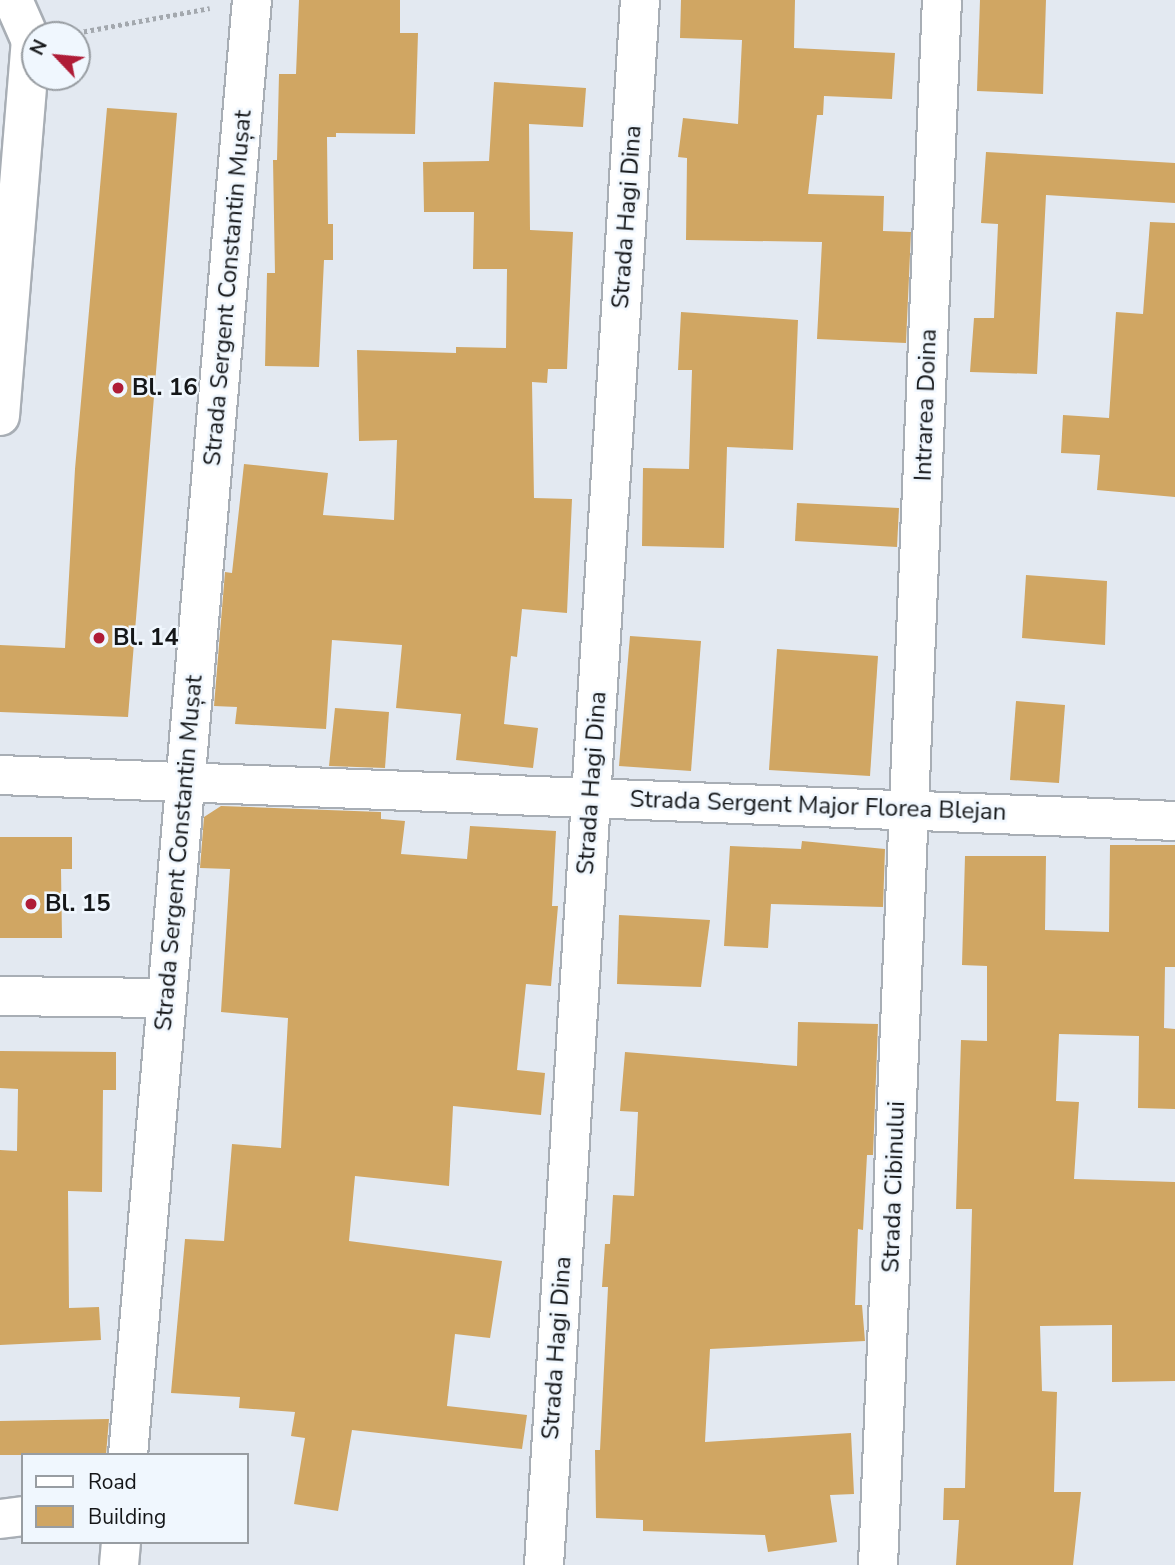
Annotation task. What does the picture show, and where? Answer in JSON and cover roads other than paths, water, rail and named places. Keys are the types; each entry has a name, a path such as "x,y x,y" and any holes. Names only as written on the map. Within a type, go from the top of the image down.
{"street":[{"path":"0,416 3,343 32,41 13,0"},
{"name":"Strada Sergent Constantin Mușat","path":"128,1453 252,0"},
{"name":"Strada Hagi Dina","path":"544,1565 640,0"},
{"name":"Intrarea Doina","path":"909,810 942,0"},
{"name":"Strada Sergent Major Florea Blejan","path":"0,775 1175,821"},
{"name":"Strada Cibinului","path":"878,1565 909,810"},
{"path":"0,996 167,998"},
{"path":"0,1519 21,1516"},
{"path":"119,1565 121,1544"}],"place":[{"name":"Bl. 16","path":"118,388"},
{"name":"Bl. 14","path":"99,638"},
{"name":"Bl. 15","path":"31,904"}]}
